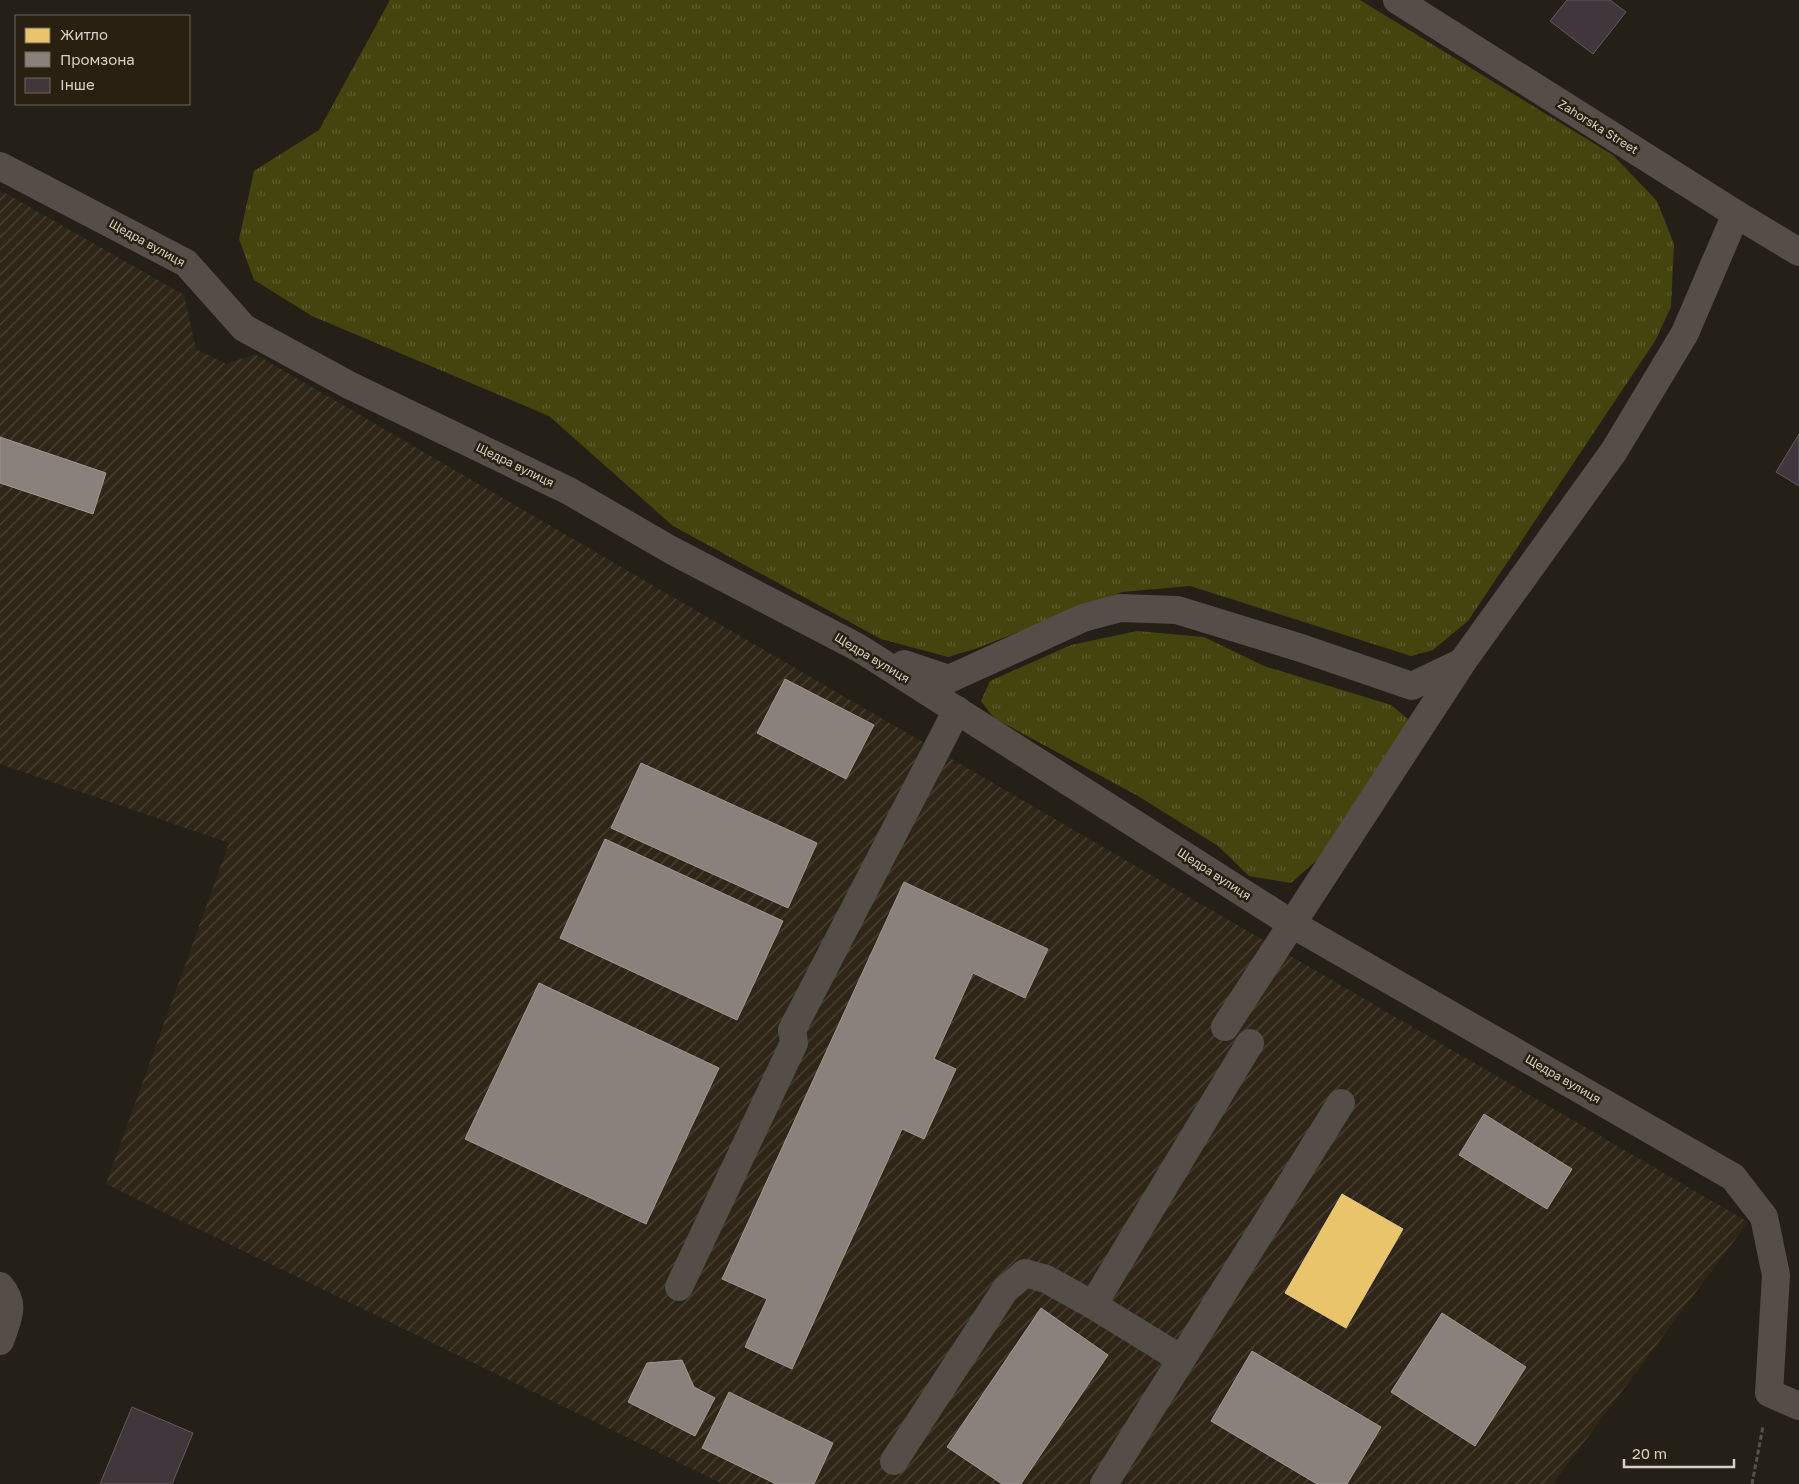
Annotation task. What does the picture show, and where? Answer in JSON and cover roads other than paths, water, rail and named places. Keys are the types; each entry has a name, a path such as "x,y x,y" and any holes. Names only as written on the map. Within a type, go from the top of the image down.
{"street":[{"name":"Zahorska Street","path":"1397,0 1799,252"},
{"name":"Щедра вулиця","path":"0,166 186,263 244,328 349,385 568,492 671,550 859,648 1292,924 1733,1177 1764,1217 1776,1275 1769,1393 1799,1406"},
{"path":"1225,1027 1463,661 1619,442 1685,333 1736,214"},
{"path":"859,648 929,674 949,678 1083,618 1120,608 1177,610 1301,648 1412,686 1463,661"},
{"path":"679,1287 794,1043 792,1030 957,710"},
{"path":"1093,1305 1250,1043"},
{"path":"1104,1484 1341,1103"},
{"path":"894,1461 1004,1290 1025,1273 1046,1279 1093,1305 1181,1359"},
{"path":"0,1286 8,1295 10,1311 0,1341"}]}
